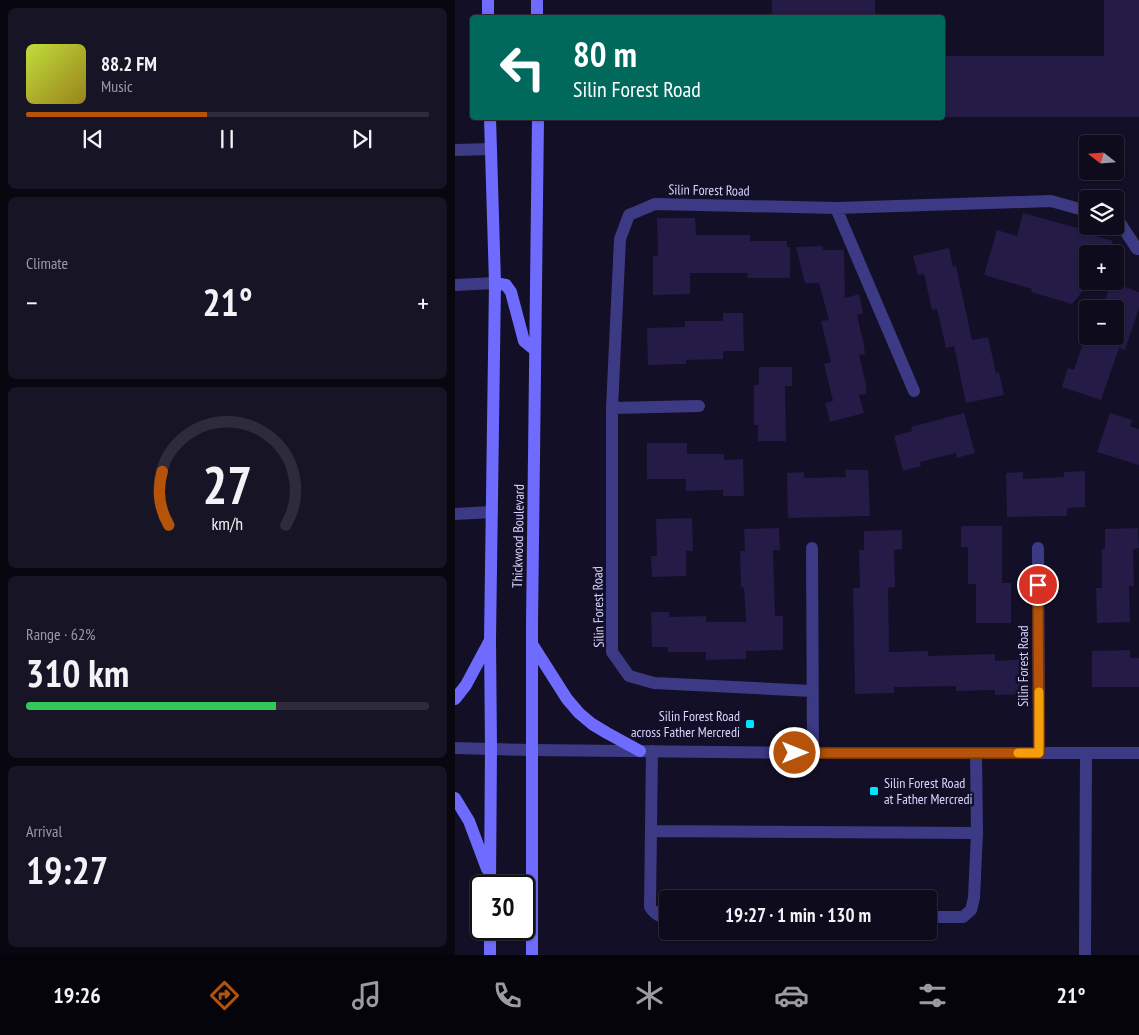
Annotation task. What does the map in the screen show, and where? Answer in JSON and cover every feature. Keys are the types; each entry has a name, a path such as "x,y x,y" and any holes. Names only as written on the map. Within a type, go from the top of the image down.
{"main road":[{"path":"488,0 488,15"},
{"path":"537,0 537,15"},
{"name":"Thickwood Boulevard","path":"490,120 495,283 490,640 490,875"},
{"name":"Thickwood Boulevard","path":"531,955 531,750 538,120"},
{"path":"495,283 506,285 511,292 525,341 535,350"},
{"path":"455,699 466,685 490,640"},
{"path":"532,644 567,699 579,713 607,733 646,751"},
{"path":"455,798 469,820 488,875"},
{"path":"490,940 490,955"}],"street":[{"path":"455,150 491,149"},
{"name":"Silin Forest Road","path":"813,691 654,684 629,676 612,652 612,408 620,239 629,215 655,204 836,208 1051,201 1079,209"},
{"path":"836,208 914,391"},
{"path":"1124,229 1137,249 1139,249"},
{"path":"455,285 495,283"},
{"path":"612,408 699,406"},
{"path":"455,514 492,512"},
{"path":"813,548 813,753"},
{"name":"Silin Forest Road","path":"1038,548 1039,753"},
{"path":"455,748 813,753 1139,753"},
{"path":"646,751 651,831 650,907 655,914 659,916"},
{"path":"937,917 963,917 971,910 974,898 977,833 977,753"},
{"path":"1085,955 1086,754"},
{"path":"651,831 977,833"}],"building":[{"path":"772,0 875,0 875,15 772,15"},
{"path":"1104,0 1139,0 1139,117 945,117 945,56 1104,56"},
{"path":"1023,213 1079,228 1079,235 1091,235 1113,241 1112,245 1079,245 1079,290 1084,290 1072,304 1031,292 1032,289 984,275 997,230 1017,236"},
{"path":"657,218 695,218 696,235 750,235 750,241 787,241 787,247 790,247 790,278 747,278 748,273 690,273 690,294 653,295 653,256 658,256"},
{"path":"823,246 823,250 844,250 845,298 859,294 863,313 857,315 865,354 859,355 866,384 866,394 859,395 864,413 830,422 825,403 833,401 824,364 831,362 821,321 829,320 819,283 805,283 796,247"},
{"path":"949,248 953,267 956,266 972,340 988,337 996,373 999,372 1004,395 966,403 954,346 946,348 937,309 932,310 924,274 918,275 913,256"},
{"path":"1124,287 1139,292 1139,308 1125,350 1119,348 1101,400 1062,387 1068,368 1074,370 1082,345 1124,345 1124,300 1105,300 1108,290 1124,290"},
{"path":"723,313 743,313 744,351 723,351 723,359 686,360 686,364 648,365 647,328 685,327 685,321 723,321"},
{"path":"759,367 792,367 792,386 785,386 786,441 758,441 758,425 754,425 754,385 759,385"},
{"path":"964,413 975,453 957,458 956,453 920,462 921,466 903,471 894,436 912,431 911,427"},
{"path":"1110,413 1132,420 1130,426 1139,429 1139,465 1097,452"},
{"path":"647,443 687,443 687,454 724,454 724,460 743,459 744,496 723,496 723,490 686,491 686,479 647,479"},
{"path":"845,470 868,470 870,516 788,518 787,473 804,472 804,478 846,477"},
{"path":"1085,471 1085,507 1067,508 1067,516 1007,517 1006,473 1023,472 1023,479 1064,477 1064,472"},
{"path":"692,518 693,551 686,551 686,576 652,577 651,556 657,556 656,519"},
{"path":"961,526 1002,526 1002,583 1011,583 1011,623 976,623 976,584 968,584 968,547 961,547"},
{"path":"779,528 780,550 773,550 775,616 783,616 783,650 746,651 746,659 706,660 706,652 668,652 668,647 652,647 651,612 669,612 669,617 706,616 706,622 746,622 744,587 741,588 740,551 745,551 744,529"},
{"path":"1138,528 1139,548 1133,549 1134,586 1129,586 1130,622 1097,623 1096,588 1102,588 1102,549 1105,549 1105,529"},
{"path":"902,530 902,549 894,550 895,587 888,588 889,652 928,651 928,656 995,654 995,661 1029,659 1030,694 995,695 995,690 956,691 956,686 894,687 894,693 855,694 853,588 860,588 859,550 864,550 864,531"},
{"path":"1130,650 1130,658 1139,658 1139,687 1092,687 1092,651"}],"slow traffic":[{"path":"1018,753 1039,753 1039,692"}],"place":[{"name":"Silin Forest Road across Father Mercredi","path":"750,724"},
{"name":"Silin Forest Road at Father Mercredi","path":"874,791"}],"route":[{"path":"795,753 1039,753 1038,585"}]}
